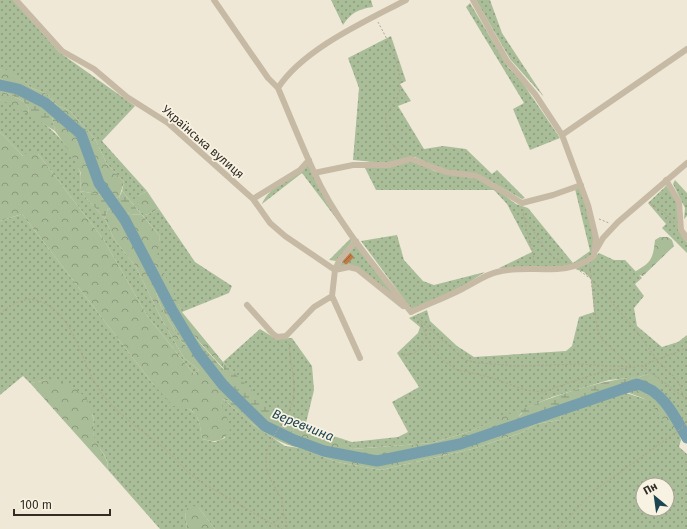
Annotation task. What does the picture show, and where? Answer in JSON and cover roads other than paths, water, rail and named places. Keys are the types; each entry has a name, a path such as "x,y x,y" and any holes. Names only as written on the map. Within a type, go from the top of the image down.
{"street":[{"name":"Українська вулиця","path":"16,0 62,51 94,69 127,97 168,123 253,199 270,223 285,236 335,270"},
{"path":"214,0 268,78 278,88 314,173 356,241 411,312"},
{"path":"278,88 286,77 323,46 340,35 406,0"},
{"path":"473,0 507,61 535,94 562,136 581,185 596,238 595,254"},
{"path":"562,136 687,49"},
{"path":"253,199 300,170 309,160"},
{"path":"314,173 353,165 388,165 406,160 417,160 433,168 446,172 477,176 522,203 553,195 581,185"},
{"path":"411,312 465,288 485,276 497,272 535,269 562,270 587,262 595,254 603,238 618,222 687,163"},
{"path":"666,180 681,207 681,230 687,238"},
{"path":"356,241 339,262 335,270 332,296 360,358"},
{"path":"335,270 349,267 358,269 411,312"},
{"path":"247,305 277,336 289,334 314,307 332,296"}],"waterway":[{"name":"Веревчина","path":"0,85 18,89 45,103 81,134 99,183 125,220 172,310 198,353 223,385 265,426 294,440 324,451 377,461 460,444 637,384 646,387 661,398 673,413 687,438"}]}
